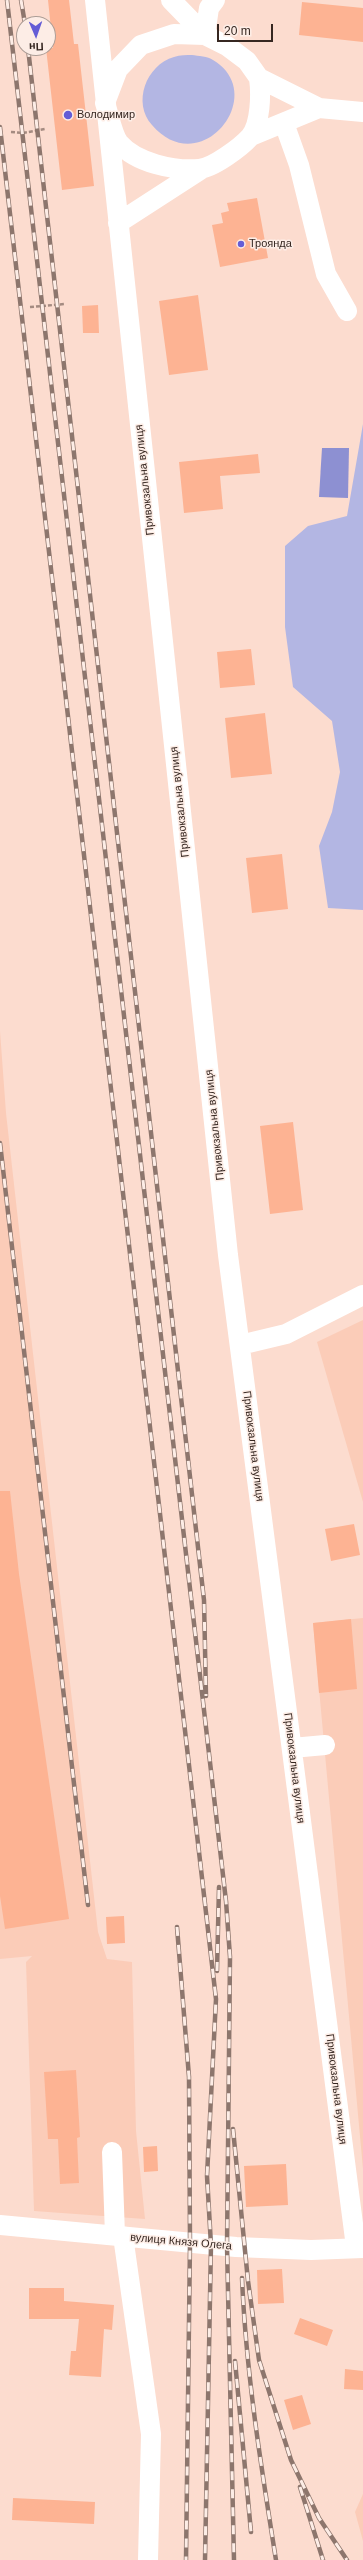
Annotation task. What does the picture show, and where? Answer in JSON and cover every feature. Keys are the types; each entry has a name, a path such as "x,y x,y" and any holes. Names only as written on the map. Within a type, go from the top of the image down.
{"street":[{"name":"Привокзальна вулиця","path":"95,0 228,1255 359,2247"},
{"path":"171,0 205,34 227,46 247,61 259,78 319,108 363,112"},
{"path":"205,34 209,8 215,0"},
{"path":"200,170 160,165 140,159 119,143 105,103 118,69 141,46 174,34 205,34"},
{"path":"251,136 261,103 259,78"},
{"path":"118,223 200,170 221,160 251,136 319,108"},
{"path":"284,123 299,166 326,274 347,312"},
{"path":"240,1345 286,1334 363,1295"},
{"path":"292,1748 325,1745"},
{"path":"112,2152 119,2236 152,2434 148,2560"},
{"name":"вулиця Князя Олега","path":"0,2225 204,2244 296,2250 359,2247"}],"path":[{"path":"11,132 24,133 45,129"},
{"path":"30,307 65,304"}],"shaded area":[{"path":"181,55 206,57 213,60 229,75 234,93 232,111 222,127 208,138 190,144 171,140 152,125 146,116 143,106 143,96 149,76 164,61"},
{"path":"363,424 363,910 328,908 319,846 332,812 340,772 332,721 293,687 285,627 285,546 308,526 347,516"},
{"path":"322,448 349,448 348,498 319,497"},
{"path":"0,1031 6,1113 98,1932 107,1959 132,1962 136,2131 145,2219 34,2211 26,1962 32,1956 0,1959"},
{"path":"363,1320 363,1502 317,1342"},
{"path":"363,1618 363,2169 313,1623"},
{"path":"363,2494 363,2541 355,2512"}],"building":[{"path":"48,0 69,0 74,44 78,44 94,186 62,190 47,56 56,56 56,16 50,16"},
{"path":"302,2 363,8 363,42 299,35"},
{"name":"Троянда","path":"257,198 268,258 220,267 212,225 223,223 221,213 229,211 227,203"},
{"path":"198,295 208,370 169,375 159,301"},
{"path":"98,305 99,333 83,333 82,306"},
{"path":"258,454 260,473 220,476 223,509 184,513 179,462"},
{"path":"251,649 255,685 220,688 217,652"},
{"path":"265,713 272,774 231,778 225,718"},
{"path":"282,854 288,909 252,913 246,858"},
{"path":"293,1122 303,1210 270,1214 260,1126"},
{"path":"0,1491 10,1491 19,1574 69,1919 5,1929 0,1896"},
{"path":"354,1524 360,1555 331,1561 325,1529"},
{"path":"351,1619 357,1689 319,1693 313,1623"},
{"path":"124,1916 125,1943 107,1944 106,1917"},
{"path":"76,2070 80,2137 77,2138 79,2183 60,2184 58,2139 48,2139 44,2072"},
{"path":"157,2146 158,2171 144,2172 143,2147"},
{"path":"286,2164 288,2205 246,2207 244,2166"},
{"path":"282,2269 284,2303 258,2304 257,2270"},
{"path":"29,2288 64,2288 64,2301 114,2305 112,2330 104,2329 101,2377 69,2375 71,2351 76,2351 79,2319 29,2319"},
{"path":"300,2318 333,2330 327,2346 294,2334"},
{"path":"345,2369 363,2371 363,2390 344,2389"},
{"path":"302,2395 311,2424 293,2430 284,2400"},
{"path":"13,2498 95,2502 94,2524 12,2520"}],"railway":[{"path":"7,0 226,1901 230,1957 227,2246 234,2560"},
{"path":"21,0 24,16"},
{"path":"29,56 204,1600 206,1696"},
{"path":"0,127 216,1999 207,2176 211,2245 205,2560"},
{"path":"0,1143 88,1905"},
{"path":"217,1971 219,1887"},
{"path":"177,1927 189,2077 190,2243 186,2560"},
{"path":"233,2129 248,2281 259,2360 291,2460 319,2518 347,2560"},
{"path":"242,2278 251,2384 276,2560"},
{"path":"235,2361 251,2532"},
{"path":"300,2487 323,2560"}],"place":[{"name":"Володимир","path":"68,115"},
{"name":"Троянда","path":"241,244"}]}
